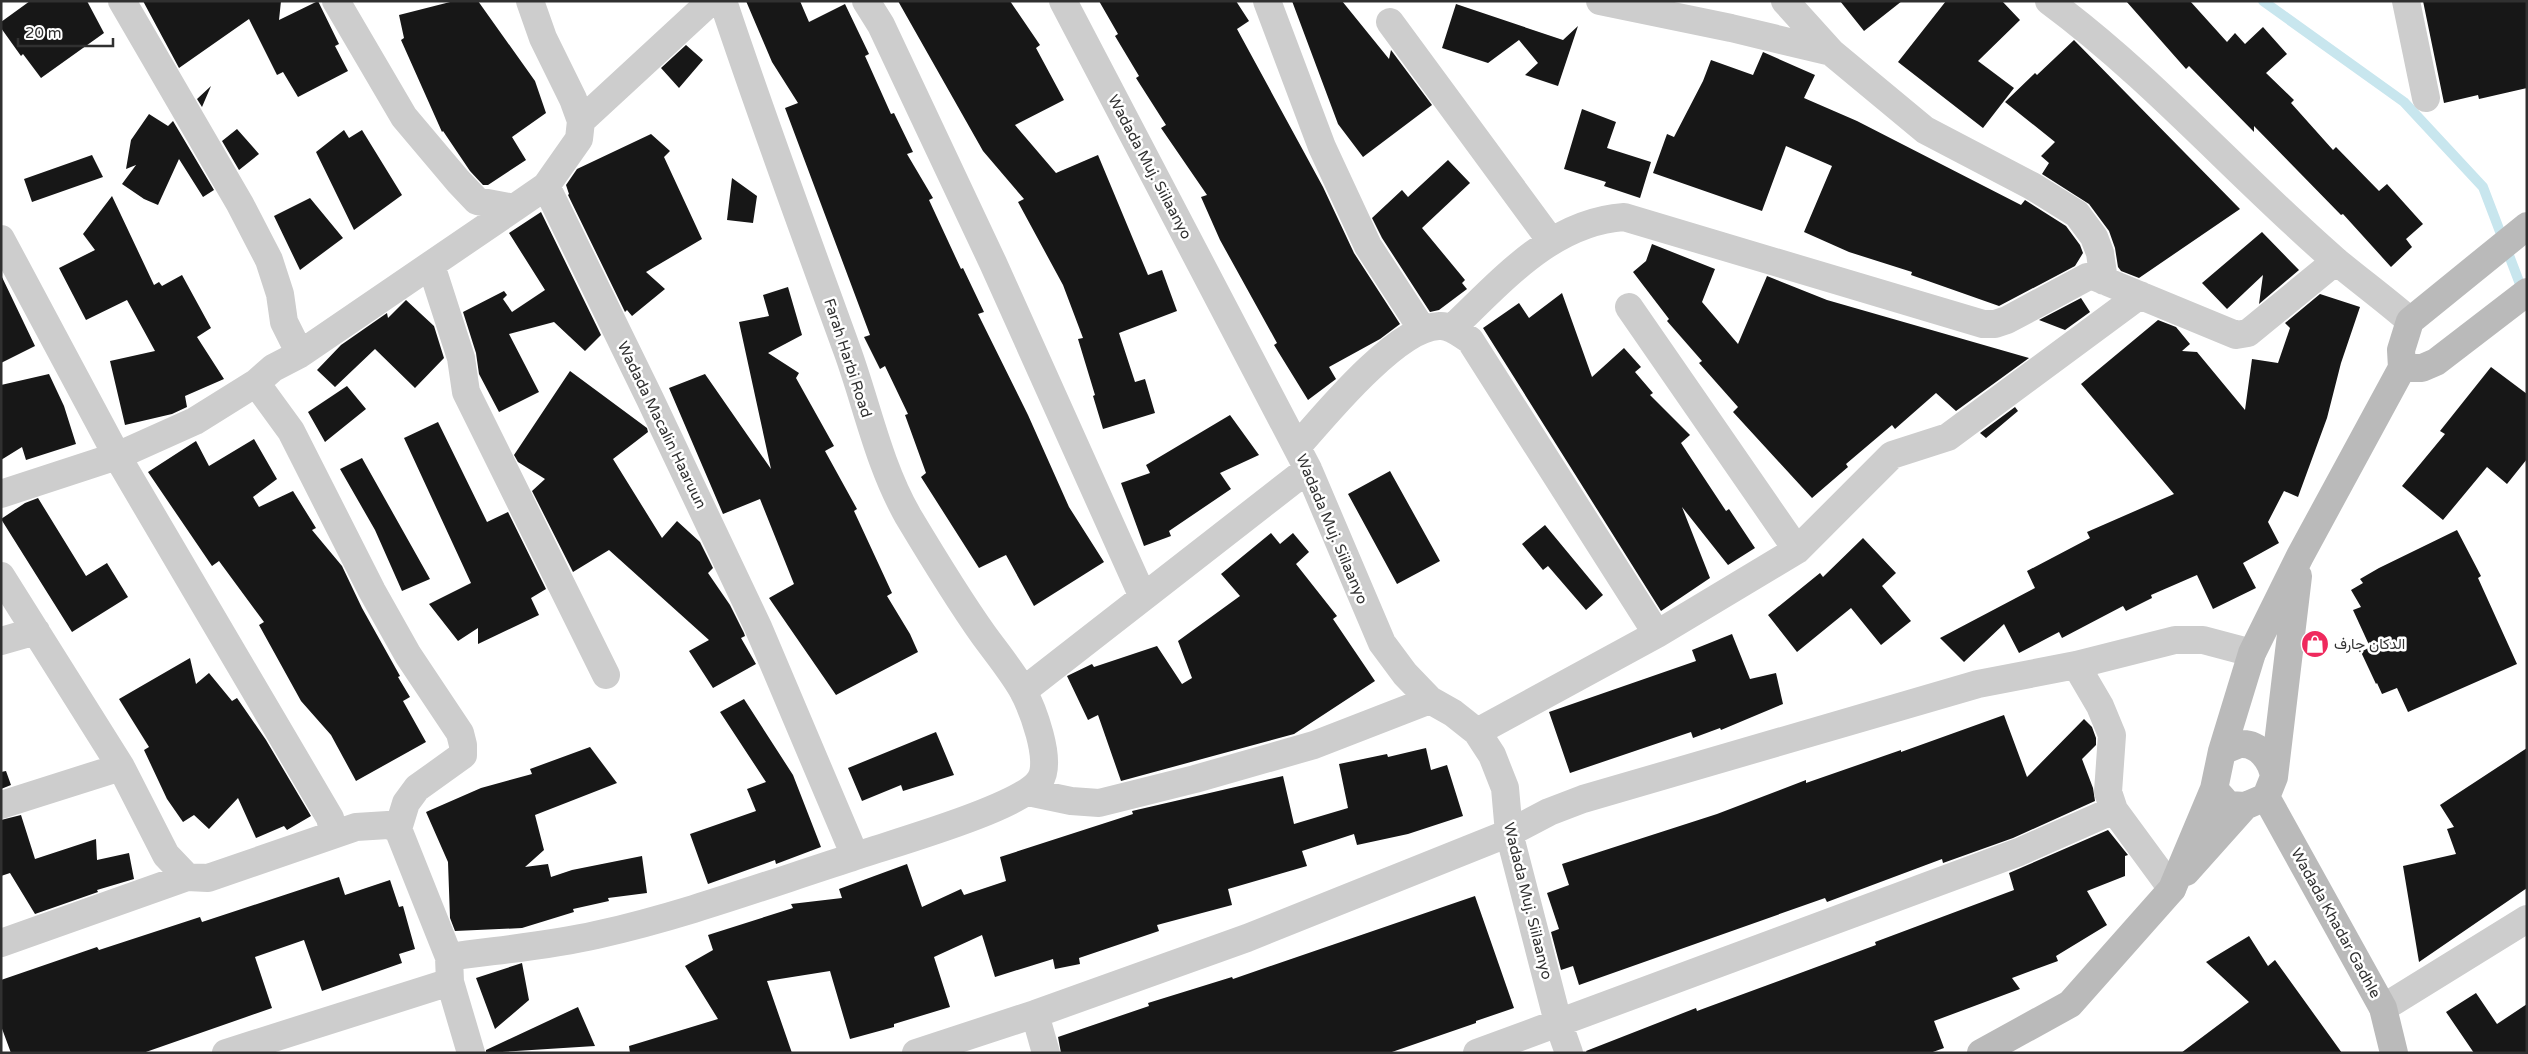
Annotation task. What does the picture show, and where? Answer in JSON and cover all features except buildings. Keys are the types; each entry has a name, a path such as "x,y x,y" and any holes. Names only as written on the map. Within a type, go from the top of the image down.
{"main road":[{"path":"2172,889 2214,789 2222,751 2252,653 2300,556 2402,368 2401,350 2410,321 2527,226"},
{"path":"2402,368 2422,368 2436,362 2527,292"},
{"path":"1980,1053 2070,1004 2172,889 2262,793 2300,556"},
{"name":"Wadada Khadar Gadhle","path":"2222,751 2241,744 2261,750 2273,767 2262,793 2383,1008 2394,1053"},
{"path":"2214,789 2228,805 2262,793"}],"street":[{"path":"122,1 240,204 269,260 280,294 284,322 300,354"},
{"path":"336,1 404,117 458,181 477,200 514,208"},
{"path":"1,494 117,456 195,421 256,383 273,368 300,354 546,186 579,139 581,121 573,99 543,38 530,1"},
{"path":"581,121 711,1"},
{"name":"Farah Harbi Road","path":"723,1 759,107 808,236 856,374 888,477 906,512 950,586 1023,691 1044,749 1045,769 1040,780 1028,792"},
{"path":"866,1 881,25 993,263 1143,597"},
{"name":"Wadada Muj. Siilaanyo","path":"1063,1 1302,458 1382,643 1405,674 1430,700 1453,713 1477,732 1492,755 1505,788 1509,833 1558,1022 1569,1053"},
{"path":"1267,1 1322,146 1368,246 1422,329"},
{"path":"1600,1 1731,28 1831,52"},
{"path":"1785,1 1831,52 1925,130 2032,186 2077,214 2094,237 2100,254 2104,281"},
{"path":"2049,1 2089,31 2185,116 2336,261 2410,321"},
{"path":"2406,1 2426,98"},
{"path":"1390,22 1551,241"},
{"name":"Wadada Macalin Haaruun","path":"546,186 650,399 758,628 855,856"},
{"path":"1452,328 1528,257 1551,241 1607,218 1624,218 1983,324 1995,324 2007,320 2087,277 2093,276 2236,335 2248,333 2336,261"},
{"path":"1,239 117,456 330,818 334,834"},
{"path":"431,265 461,358 466,392 606,675"},
{"path":"1477,732 1657,634 1797,550 1892,455 1948,437 2140,296"},
{"path":"1629,307 1797,550"},
{"path":"1023,691 1143,597 1302,458 1359,378 1422,329 1439,326 1452,328 1470,340 1657,634"},
{"path":"256,383 291,431 372,591 408,655 460,733 464,745 463,755 416,788 406,803 398,829 450,970 471,1053"},
{"path":"1,576 121,767 166,855 187,877"},
{"path":"1,641 36,631"},
{"path":"916,1053 1035,1014 1247,938 1509,833 1548,812 1583,799 1978,684 2076,665 2175,640 2203,640 2252,653"},
{"path":"2076,665 2100,706 2112,735 2108,792 2114,810 2172,889"},
{"path":"226,1053 450,970 594,936 702,906 950,826 1028,792 1071,801 1099,803 1194,779 1314,745 1430,700"},
{"path":"1,805 121,767"},
{"path":"1478,1053 2010,856 2114,810"},
{"path":"1,943 187,877 208,878 356,827 388,825 398,829"},
{"path":"2383,1008 2527,919"},
{"path":"1035,1014 1046,1053"}],"waterway":[{"path":"2263,1 2404,102 2483,187 2523,292"}],"place":[{"name":"الدكان جارف","path":"2315,644"}]}
